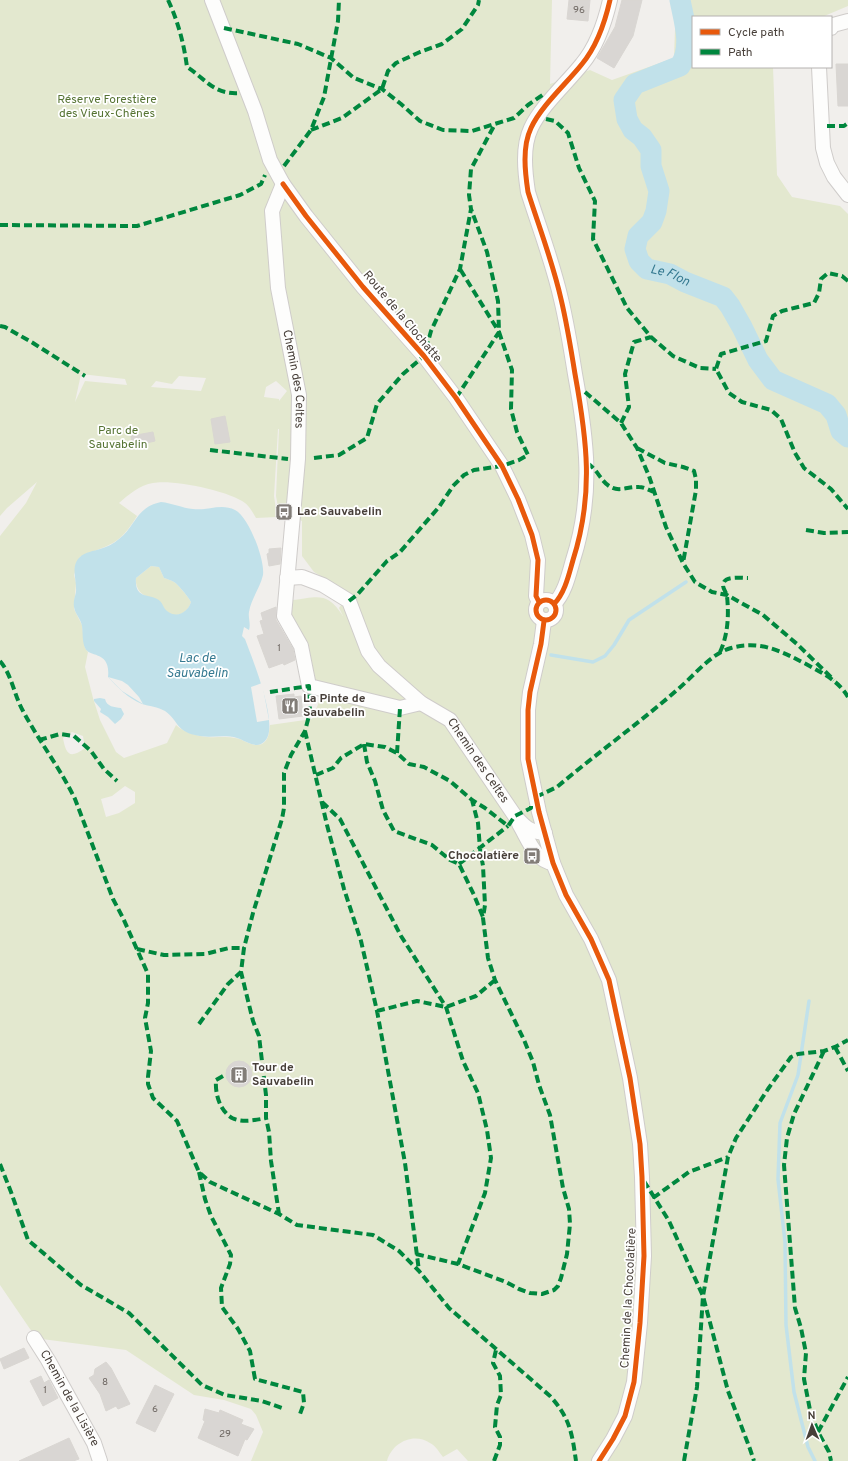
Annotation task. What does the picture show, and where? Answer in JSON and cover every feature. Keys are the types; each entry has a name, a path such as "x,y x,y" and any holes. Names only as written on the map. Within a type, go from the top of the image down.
{"street":[{"name":"Route de la Clochatte","path":"212,0 255,111 270,160 283,184 306,216 363,287 424,356 447,386 502,466 518,498 532,535 538,560 536,596 539,602"},
{"path":"554,604 559,599 566,582 578,544 587,493 587,463 583,417 561,298 528,192 525,175 527,142 531,128 550,102 584,62 604,26 610,0"},
{"path":"832,27 839,23 848,21"},
{"path":"819,68 823,148 834,177 848,195"},
{"name":"Chemin des Celtes","path":"283,184 272,211 278,288 298,395 298,459 284,616 301,646 309,686 400,708 422,703"},
{"name":"Chemin des Celtes","path":"287,578 302,577 322,585 349,602 368,651 379,666 422,703 450,720 511,810 537,854 545,862 553,863"},
{"path":"550,600 554,604 556,607 555,615 552,619 544,621 535,613 539,602 550,600"},
{"name":"Chemin de la Chocolatière","path":"544,621 541,644 530,692 528,759 539,812 553,863 566,895 591,939 609,980 625,1049 640,1144 644,1256 640,1323 634,1382 625,1416 599,1461"},
{"name":"Chemin des Celtes","path":"511,810 526,828 536,832 545,833"},
{"name":"Chemin de la Lisière","path":"34,1338 48,1360 94,1443 100,1461"}],"green space":[{"path":"0,0 552,0 550,84 590,70 612,80 674,58 676,0 848,0 848,6 824,16 692,16 692,68 773,68 777,175 792,197 840,206 848,214 848,1461 468,1461 457,1449 443,1457 432,1444 423,1440 410,1439 398,1444 393,1449 387,1461 251,1461 263,1432 256,1415 251,1409 224,1400 194,1395 126,1350 42,1339 36,1336 0,1285 0,536 26,503 37,482 0,516","holes":["81,374 125,379 127,385 85,381 75,402","179,376 206,378 201,391 151,387 156,381 172,384","276,381 287,391 279,401 279,399 264,397 266,387","278,429 276,496 278,507 302,521 302,556 314,572 350,593 339,608 343,616 327,599 315,597 292,600 290,619 316,683 328,688 321,697 312,719 270,725 268,736 262,744 255,745 232,737 199,736 186,732 176,725 167,743 124,758 116,752 100,720 85,667 88,652 85,648 82,625 74,609 76,583 74,575 80,557 113,543 125,533 137,516 119,503 134,491 148,484 162,482 187,484 214,490 227,494 245,503 256,518 277,517 274,496","72,732 83,736 85,748 76,753 70,754 67,752 63,738","125,786 135,792 135,803 119,813 106,817 101,799 112,796"]},
{"path":"151,566 159,567 164,578 176,583 188,597 191,602 184,612 178,615 170,614 157,600 146,596 139,590 136,584 136,578"}],"water":[{"name":"Lac de Sauvabelin","path":"161,502 169,503 193,509 220,507 230,508 240,514 251,530 259,550 263,575 250,607 249,630 244,627 242,636 245,639 253,661 267,707 269,733 262,744 255,745 232,737 205,737 184,731 165,711 142,704 132,699 115,685 108,677 106,662 99,656 87,651 85,648 81,623 74,605 76,592 75,565 84,554 117,541 125,534 141,512 153,504","holes":["151,566 159,567 164,578 176,583 191,602 190,606 182,613 171,613 166,610 160,601 144,595 138,590 136,578"]},
{"path":"94,699 105,699 107,704 111,706 121,708 124,714 115,724 100,712 101,709"}],"pier":[{"path":"108,677 122,681 128,685 143,704 122,691"},
{"path":"262,683 269,720 257,722 251,687"}],"building":[{"path":"569,0 590,0 588,21 567,19"},
{"path":"622,0 642,0 633,36 614,68 597,58 615,27"},
{"path":"836,64 848,64 848,106 838,106"},
{"path":"225,416 230,442 215,444 211,419"},
{"path":"153,432 155,441 133,446 131,436"},
{"path":"281,548 280,564 269,566 267,554 269,553 269,549"},
{"path":"276,607 276,620 293,649 295,660 284,665 283,663 269,668 257,636 264,634 260,621 263,620 261,613"},
{"name":"La Pinte de Sauvabelin","path":"294,694 294,697 301,696 303,716 279,719 276,696"},
{"name":"Tour de Sauvabelin","path":"239,1061 248,1065 252,1074 248,1083 239,1087 230,1083 226,1074 230,1065"},
{"path":"24,1348 29,1358 4,1369 0,1359"},
{"path":"106,1362 111,1368 130,1404 118,1409 116,1406 106,1411 100,1394 89,1378 94,1375 95,1369"},
{"path":"41,1376 44,1383 49,1380 58,1398 43,1406 30,1381"},
{"path":"155,1385 174,1394 155,1432 136,1423"},
{"path":"205,1409 219,1413 220,1410 243,1420 241,1424 254,1429 247,1440 245,1439 238,1456 198,1438 205,1421 203,1420"},
{"path":"69,1438 79,1459 73,1461 19,1461"}],"waterway":[{"name":"Le Flon","path":"680,0 687,42 684,59 680,66 635,84 624,100 627,119 633,130 642,137 651,150 651,166 659,191 656,211 652,222 638,236 635,249 639,261 647,269 670,274 685,282 723,297 742,327 758,360 773,380 827,404 836,415 841,431 848,437"},
{"path":"551,655 593,662 605,656 614,645 629,620 686,582"},
{"path":"809,1001 798,1075 780,1123 778,1179 785,1242 786,1325 794,1392 808,1447 815,1461"}],"marked path":[{"path":"168,0 180,33 187,67 217,89 224,92 240,93"},
{"path":"284,166 311,130 324,97 338,21 339,0"},
{"path":"311,130 342,118 382,89 388,71 396,63 442,44 462,29 478,5 479,0"},
{"path":"224,28 298,44 331,58 354,78 382,89 420,121 443,130 472,131 514,118 528,105 544,94"},
{"path":"546,119 555,121 568,133 579,168 595,201 593,239 627,308 651,337 673,356 700,368 716,369"},
{"path":"827,126 844,126 848,123"},
{"path":"314,458 339,455 367,438 377,404 403,374 424,356 431,331 460,269 471,209 469,195 471,169 495,124"},
{"path":"0,225 137,226 240,195 261,184 265,175"},
{"path":"349,601 357,595 387,561 400,552 439,507 453,486 464,475 474,470 502,466 528,455 517,432 511,409 512,370 499,332 498,301 487,252 471,209"},
{"path":"456,398 499,332 460,269"},
{"path":"848,281 842,276 828,273 821,279 819,293 814,303 782,311 773,316 766,341 721,354 716,369 729,393 742,402 771,410 781,419 795,453 804,468 831,489 848,509"},
{"path":"0,326 5,327 33,343 85,376"},
{"path":"621,423 629,407 625,374 634,342 651,337"},
{"path":"585,392 621,423 637,448 649,476 666,527 683,563 695,582 712,592 727,595 763,615 797,644 834,680"},
{"path":"637,448 665,463 694,471 696,490 683,563"},
{"path":"210,450 288,459"},
{"path":"587,463 606,484 613,488 620,489 641,487 654,492"},
{"path":"806,530 824,533 848,532"},
{"path":"720,652 725,639 728,618 727,596 723,584 726,580 731,578 748,578"},
{"path":"536,797 557,787 662,703 709,660 731,648 751,645 779,651 806,664 835,681 848,697"},
{"path":"0,661 7,672 23,711 63,776 75,799 113,899 148,974 148,1003 145,1018 151,1051 148,1084 153,1098 177,1121 199,1172 210,1182 279,1214 297,1225 373,1235 399,1251 419,1271 449,1308 550,1396 557,1404 569,1426 576,1461"},
{"path":"270,692 309,686 310,712 305,731 291,755 284,773 284,808 282,819 253,913 244,948 241,972 253,1021 259,1036 266,1095 266,1118 279,1214"},
{"path":"397,753 400,708"},
{"path":"305,731 327,825 344,889 361,941 377,1011 405,1163 419,1271"},
{"path":"39,740 60,734 74,736 91,751 104,769 117,781"},
{"path":"364,744 367,762 375,781 383,810 394,831 432,845 450,860 459,864 483,917"},
{"path":"316,775 333,768 341,758 364,744 385,747 397,753 409,764 424,767 450,781 472,800 508,826 515,816 531,808 531,806"},
{"path":"416,1254 458,1264 506,1282 530,1293 542,1294 554,1290 558,1286 567,1254 570,1224 569,1209 563,1188 550,1115 539,1085 533,1062 495,980 488,958 483,918 485,905 483,866 478,823 472,800"},
{"path":"322,802 340,819 401,936 446,1007 463,1061 478,1093 487,1130 491,1158 485,1193 458,1264"},
{"path":"459,864 508,826"},
{"path":"137,949 164,955 205,954 229,948 244,948"},
{"path":"199,1024 228,984 241,972"},
{"path":"377,1011 417,1001 446,1007 476,996 495,980"},
{"path":"684,1461 697,1387 703,1296 728,1157 736,1138 791,1057 798,1054 824,1051 848,1040"},
{"path":"835,1047 848,1071"},
{"path":"824,1051 794,1114 787,1138 784,1165 795,1308 806,1353 804,1379 810,1410 818,1432 829,1452 831,1461"},
{"path":"223,1076 216,1080 216,1090 221,1106 228,1115 236,1120 249,1121 266,1118"},
{"path":"653,1198 689,1172 728,1157"},
{"path":"0,1164 28,1240 81,1285 129,1313 202,1385 225,1395 262,1401 282,1408"},
{"path":"199,1172 205,1199 211,1216 231,1255 230,1264 221,1288 222,1307 238,1329 250,1351 255,1379 303,1392 304,1403 300,1414"},
{"path":"644,1181 669,1221 703,1296 728,1391 754,1461"},
{"path":"494,1461 500,1445 500,1437 495,1427 497,1405 501,1395 500,1376 493,1363 496,1350"},
{"path":"818,1432 848,1377"}],"cycle path":[{"path":"554,604 558,600 566,583 580,536 586,490 585,444 583,422 565,318 554,272 528,192 525,168 525,151 528,135 535,120 592,50 606,17 610,0"},
{"path":"283,184 306,216 363,287 424,356 456,398 502,466 518,499 532,535 538,560 536,596 539,602"},
{"path":"542,600 550,600 556,606 556,610 556,614 550,620 542,620 536,614 536,606 542,600"},
{"path":"544,621 541,644 530,692 528,710 528,759 539,812 553,863 566,895 591,939 609,980 630,1078 640,1144 644,1256 640,1323 634,1382 625,1416 599,1461"}],"place":[{"name":"Lac Sauvabelin","path":"284,512"},
{"name":"La Pinte de Sauvabelin","path":"290,706"},
{"name":"Chocolatière","path":"532,856"},
{"name":"Tour de Sauvabelin","path":"239,1075"}],"park label":[{"name":"Réserve Forestière des Vieux-Chênes","path":"107,107"},
{"name":"Parc de Sauvabelin","path":"118,438"}]}
